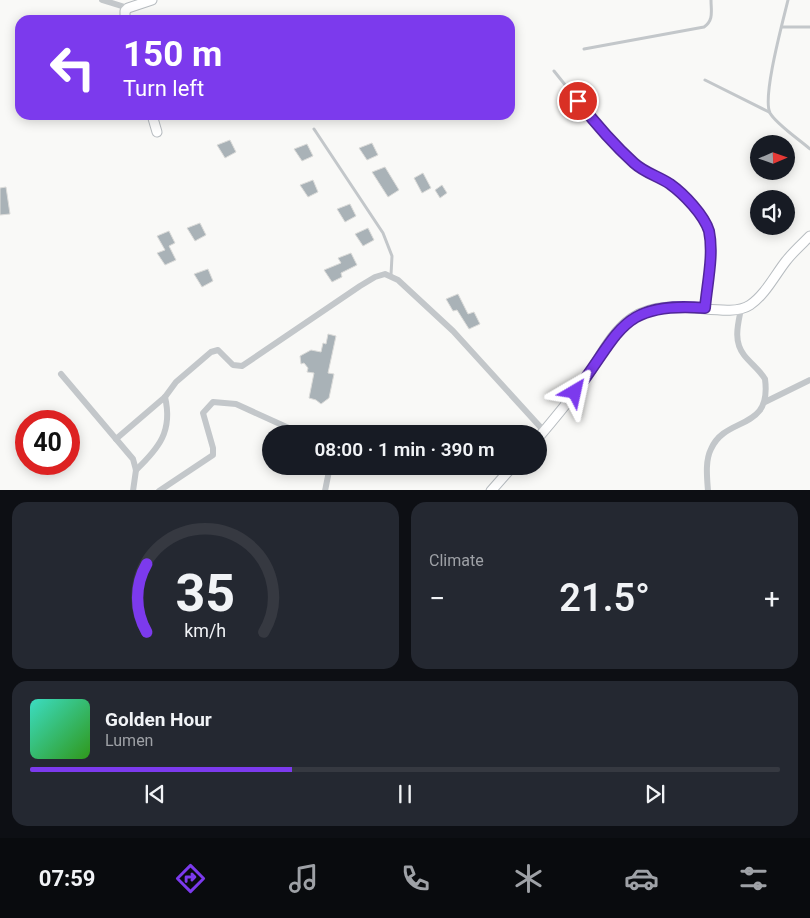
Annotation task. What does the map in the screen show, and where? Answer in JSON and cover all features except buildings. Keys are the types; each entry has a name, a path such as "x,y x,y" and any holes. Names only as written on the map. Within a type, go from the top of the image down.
{"street":[{"path":"102,0 128,8 152,0"},
{"path":"125,15 125,11 128,8"},
{"path":"153,120 157,132"},
{"path":"547,427 584,381 614,334 624,324 650,310 678,306 741,309 756,300 788,259 810,236"},
{"path":"116,439 165,397 176,382 211,352 218,350 233,365 242,366 368,281 376,277 391,275 453,331 533,425"},
{"path":"741,309 737,338 744,355 765,379 765,402"},
{"path":"61,374 133,458 136,470 132,490"},
{"path":"708,490 708,457 714,443 726,433 756,416 765,402 810,380"},
{"path":"136,470 158,449 162,442 168,414 165,397"},
{"path":"159,490 213,455 214,448 202,413 213,402 236,404 282,425"},
{"path":"325,490 328,475"},
{"path":"491,490 505,475"}],"lane":[{"path":"584,49 704,27 710,22 712,17 711,0"},
{"path":"770,112 768,100 771,79 788,0"},
{"path":"782,27 810,27"},
{"path":"554,71 601,130 626,156 642,170 674,187 703,219 708,229 710,250 705,308"},
{"path":"705,80 770,112 810,149"},
{"path":"314,129 383,233 392,256 391,275"}],"route":[{"path":"575,392 614,334 632,318 650,310 678,306 705,308 710,250 708,229 703,219 690,204 669,184 642,170 633,162 601,130 578,101"}]}
